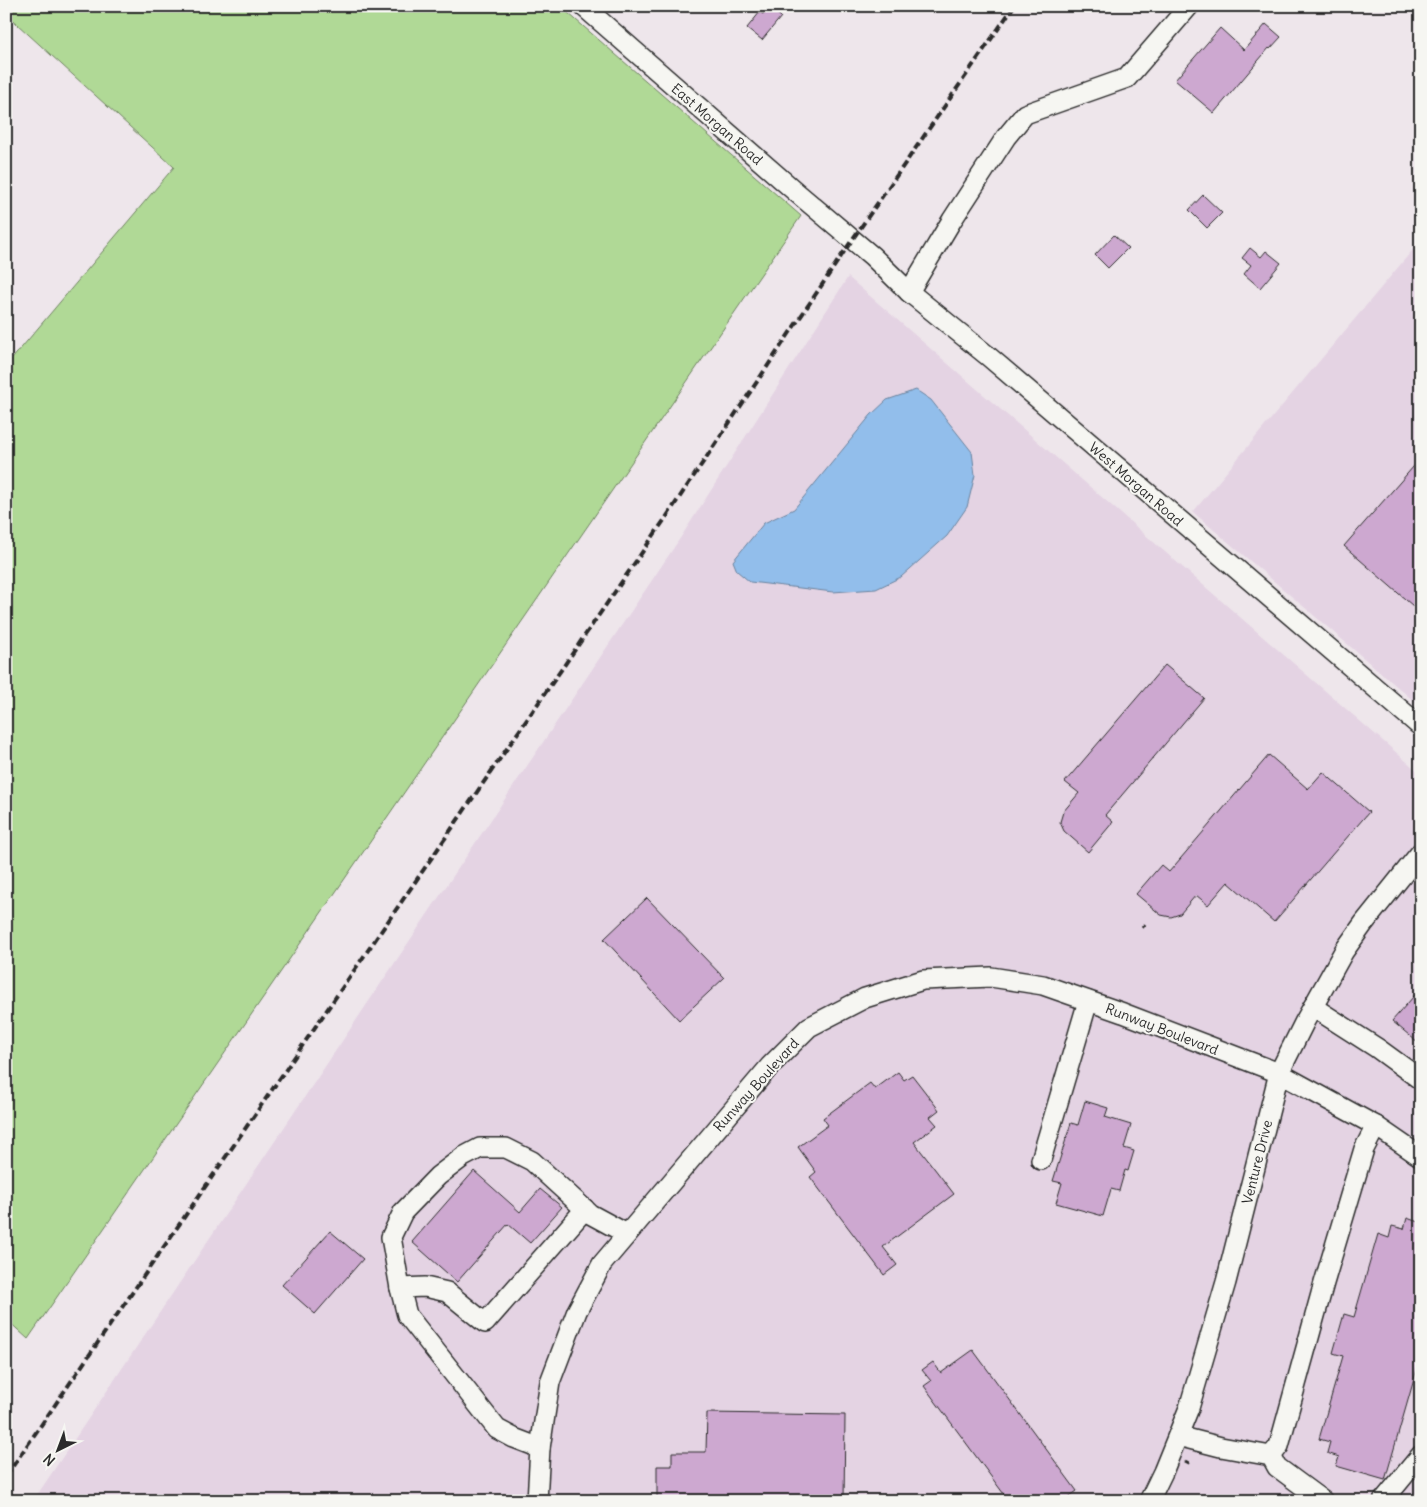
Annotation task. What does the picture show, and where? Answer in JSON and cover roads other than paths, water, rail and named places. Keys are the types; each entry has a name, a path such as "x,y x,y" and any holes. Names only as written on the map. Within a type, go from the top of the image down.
{"street":[{"name":"East Morgan Road","path":"583,6 852,240"},
{"path":"909,292 1000,145 1025,114 1127,78 1189,6"},
{"name":"West Morgan Road","path":"852,240 872,256 909,292 1015,378 1421,727"},
{"name":"Venture Drive","path":"1149,1501 1164,1472 1189,1408 1226,1282 1279,1072 1344,951 1417,864"},
{"name":"Runway Boulevard","path":"537,1501 540,1448 550,1382 577,1312 602,1264 770,1066 809,1027 865,998 923,980 991,977 1043,986 1123,1012 1279,1072 1376,1126 1421,1157"},
{"path":"1041,1160 1088,1001"},
{"path":"1313,1006 1378,1048 1421,1080"},
{"path":"1271,1456 1279,1446 1324,1283 1364,1149 1376,1126"},
{"path":"540,1448 497,1429 407,1315 391,1237 403,1212 444,1171 463,1156 480,1148 506,1148 532,1161 590,1214 627,1234"},
{"path":"400,1288 425,1287 447,1292 484,1323 584,1208"},
{"path":"1178,1436 1222,1447 1271,1456"},
{"path":"1382,1501 1421,1455"},
{"path":"1271,1456 1277,1467 1323,1501"}],"water":[{"path":"916,390 931,400 972,452 975,475 967,507 947,536 901,577 876,589 833,592 750,582 737,571 733,561 764,523 794,509 871,415 887,400"}],"railway":[{"path":"6,1476 665,519 852,240 1014,6"}]}
